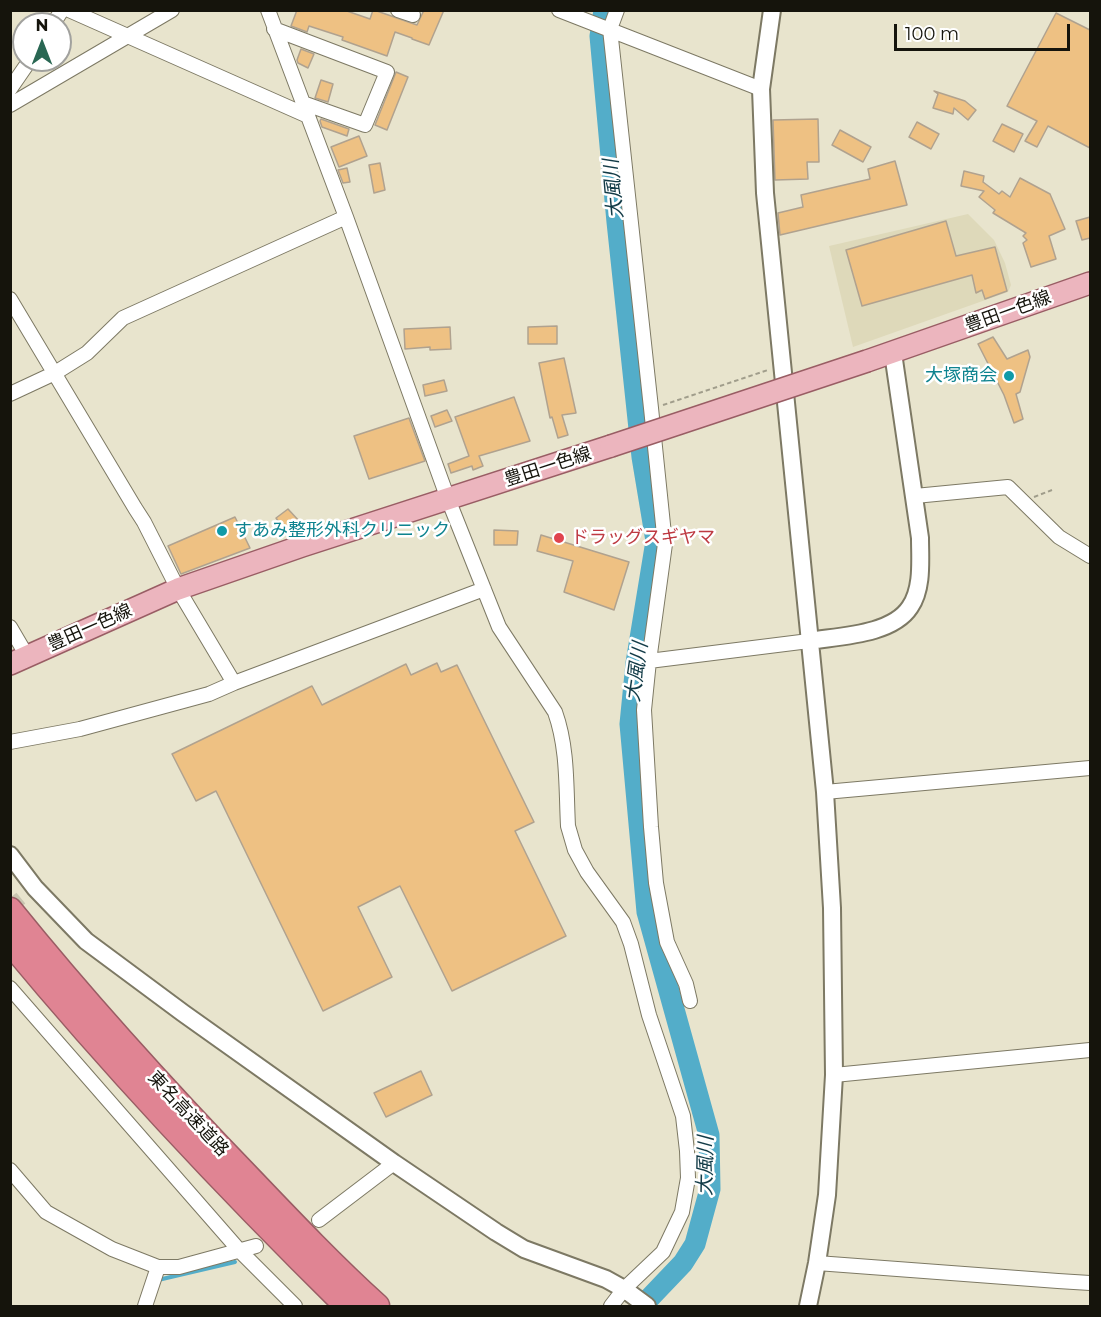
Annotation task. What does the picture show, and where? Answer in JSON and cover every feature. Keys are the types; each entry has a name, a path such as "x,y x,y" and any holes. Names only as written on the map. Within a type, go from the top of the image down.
{"highway":[{"name":"東名高速道路","path":"24,897 111,1031 188,1115 377,1306"},
{"name":"東名高速道路","path":"10,942 96,1044 183,1140 347,1306"}],"main road":[{"name":"豊田一色線","path":"19,660 178,589 302,546 893,353 1090,283"}],"street":[{"path":"69,10 305,110 365,125 387,72 274,29"},
{"path":"10,105 172,10"},
{"path":"268,10 448,499 499,627 555,712 564,746 568,826 571,838 587,872 623,922 649,1015 683,1116 688,1178 682,1212 663,1252 624,1289 611,1306"},
{"path":"398,10 413,15"},
{"path":"559,10 761,89"},
{"path":"617,10 610,29 665,544 644,710 651,827 656,883 667,942 686,984 690,1001"},
{"path":"772,10 761,89 765,193 825,792 832,908 834,1075 827,1195 808,1306"},
{"path":"10,89 22,72"},
{"path":"10,394 55,373 87,353 123,318 346,217"},
{"path":"10,299 144,522 178,589 234,683"},
{"path":"649,661 871,631 904,615 910,607 919,583 920,538 893,353"},
{"path":"915,496 1008,487 1059,537 1090,556"},
{"path":"10,742 80,729 209,694 484,589"},
{"path":"10,627 19,660"},
{"path":"825,792 1090,768"},
{"path":"10,855 24,897 394,1163 524,1249 606,1279 647,1306"},
{"path":"10,988 239,1250 295,1306"},
{"path":"834,1075 1090,1050"},
{"path":"319,1220 394,1163"},
{"path":"11,1172 46,1212 112,1249 158,1267 180,1267 256,1246"},
{"path":"817,1263 1090,1282"},
{"path":"145,1306 158,1267"}],"path":[{"path":"651,408 782,365"},
{"path":"1023,502 1052,490"}],"shaded area":[{"path":"968,214 994,240 1005,263 1011,285 1008,292 853,347 829,246"}],"building":[{"path":"297,10 344,10 370,19 374,10 417,25 424,10 444,10 429,45 395,32 387,56 342,40 343,37 309,26 307,32 291,26"},
{"path":"1056,13 1090,30 1090,148 1048,126 1037,147 1025,141 1037,121 1007,106"},
{"path":"301,49 314,54 308,68 298,63"},
{"path":"396,72 408,77 387,130 375,125"},
{"path":"321,80 333,84 328,102 315,98"},
{"path":"934,91 965,101 976,110 968,120 954,108 953,114 933,108 938,94"},
{"path":"321,119 349,129 347,136 322,127"},
{"path":"818,119 819,162 807,162 808,179 775,180 773,120"},
{"path":"917,122 939,134 931,149 909,137"},
{"path":"1002,124 1023,134 1014,152 993,141"},
{"path":"840,130 871,147 863,162 832,145"},
{"path":"359,136 367,156 339,167 331,147"},
{"path":"895,161 907,205 780,235 778,213 803,207 801,195 870,179 868,169"},
{"path":"380,163 385,190 374,193 369,165"},
{"path":"347,168 350,182 343,183 338,170"},
{"path":"964,171 984,176 983,182 999,194 1002,191 1010,197 1020,178 1050,194 1065,229 1049,236 1056,259 1031,267 1023,243 1027,240 1023,236 1026,233 993,213 995,210 979,197 984,191 961,186"},
{"path":"1090,217 1090,238 1082,240 1076,221"},
{"path":"946,221 956,256 995,247 1007,291 985,299 982,290 976,293 972,275 862,306 846,250"},
{"path":"557,326 557,344 528,344 528,327"},
{"path":"450,327 451,349 430,350 430,347 405,349 404,329"},
{"name":"大塚商会","path":"993,337 1007,359 1028,350 1030,357 1020,392 1016,394 1023,419 1014,423 1004,395 978,344"},
{"path":"564,358 576,413 562,415 568,435 558,438 552,417 550,418 539,363"},
{"path":"444,380 447,391 425,396 423,385"},
{"path":"514,397 530,441 479,456 483,466 473,470 472,466 451,473 448,464 469,456 455,417"},
{"path":"447,410 452,421 435,427 431,416"},
{"path":"409,418 425,461 369,479 354,436"},
{"path":"288,509 301,523 286,532 276,518"},
{"name":"すあみ整形外科クリニック","path":"235,517 250,548 181,574 168,546"},
{"path":"494,530 518,531 517,545 494,545"},
{"path":"541,535 629,562 614,610 564,592 573,561 537,551"},
{"path":"437,663 441,672 457,665 534,822 515,831 566,936 452,991 400,886 358,907 392,977 323,1011 216,791 196,801 172,754 312,686 322,705 406,664 411,675"},
{"path":"421,1071 432,1095 386,1117 374,1093"}],"waterway":[{"name":"大風川","path":"604,10 600,36 617,222 642,457 656,541 636,663 630,724 647,912 709,1135 710,1189 695,1244 683,1263 642,1306"},
{"path":"158,1281 235,1262"}],"tunnel":[{"path":"10,907 26,894"}],"place":[{"name":"大塚商会","path":"1009,376"},
{"name":"すあみ整形外科クリニック","path":"222,531"},
{"name":"ドラッグスギヤマ","path":"559,538"}]}
